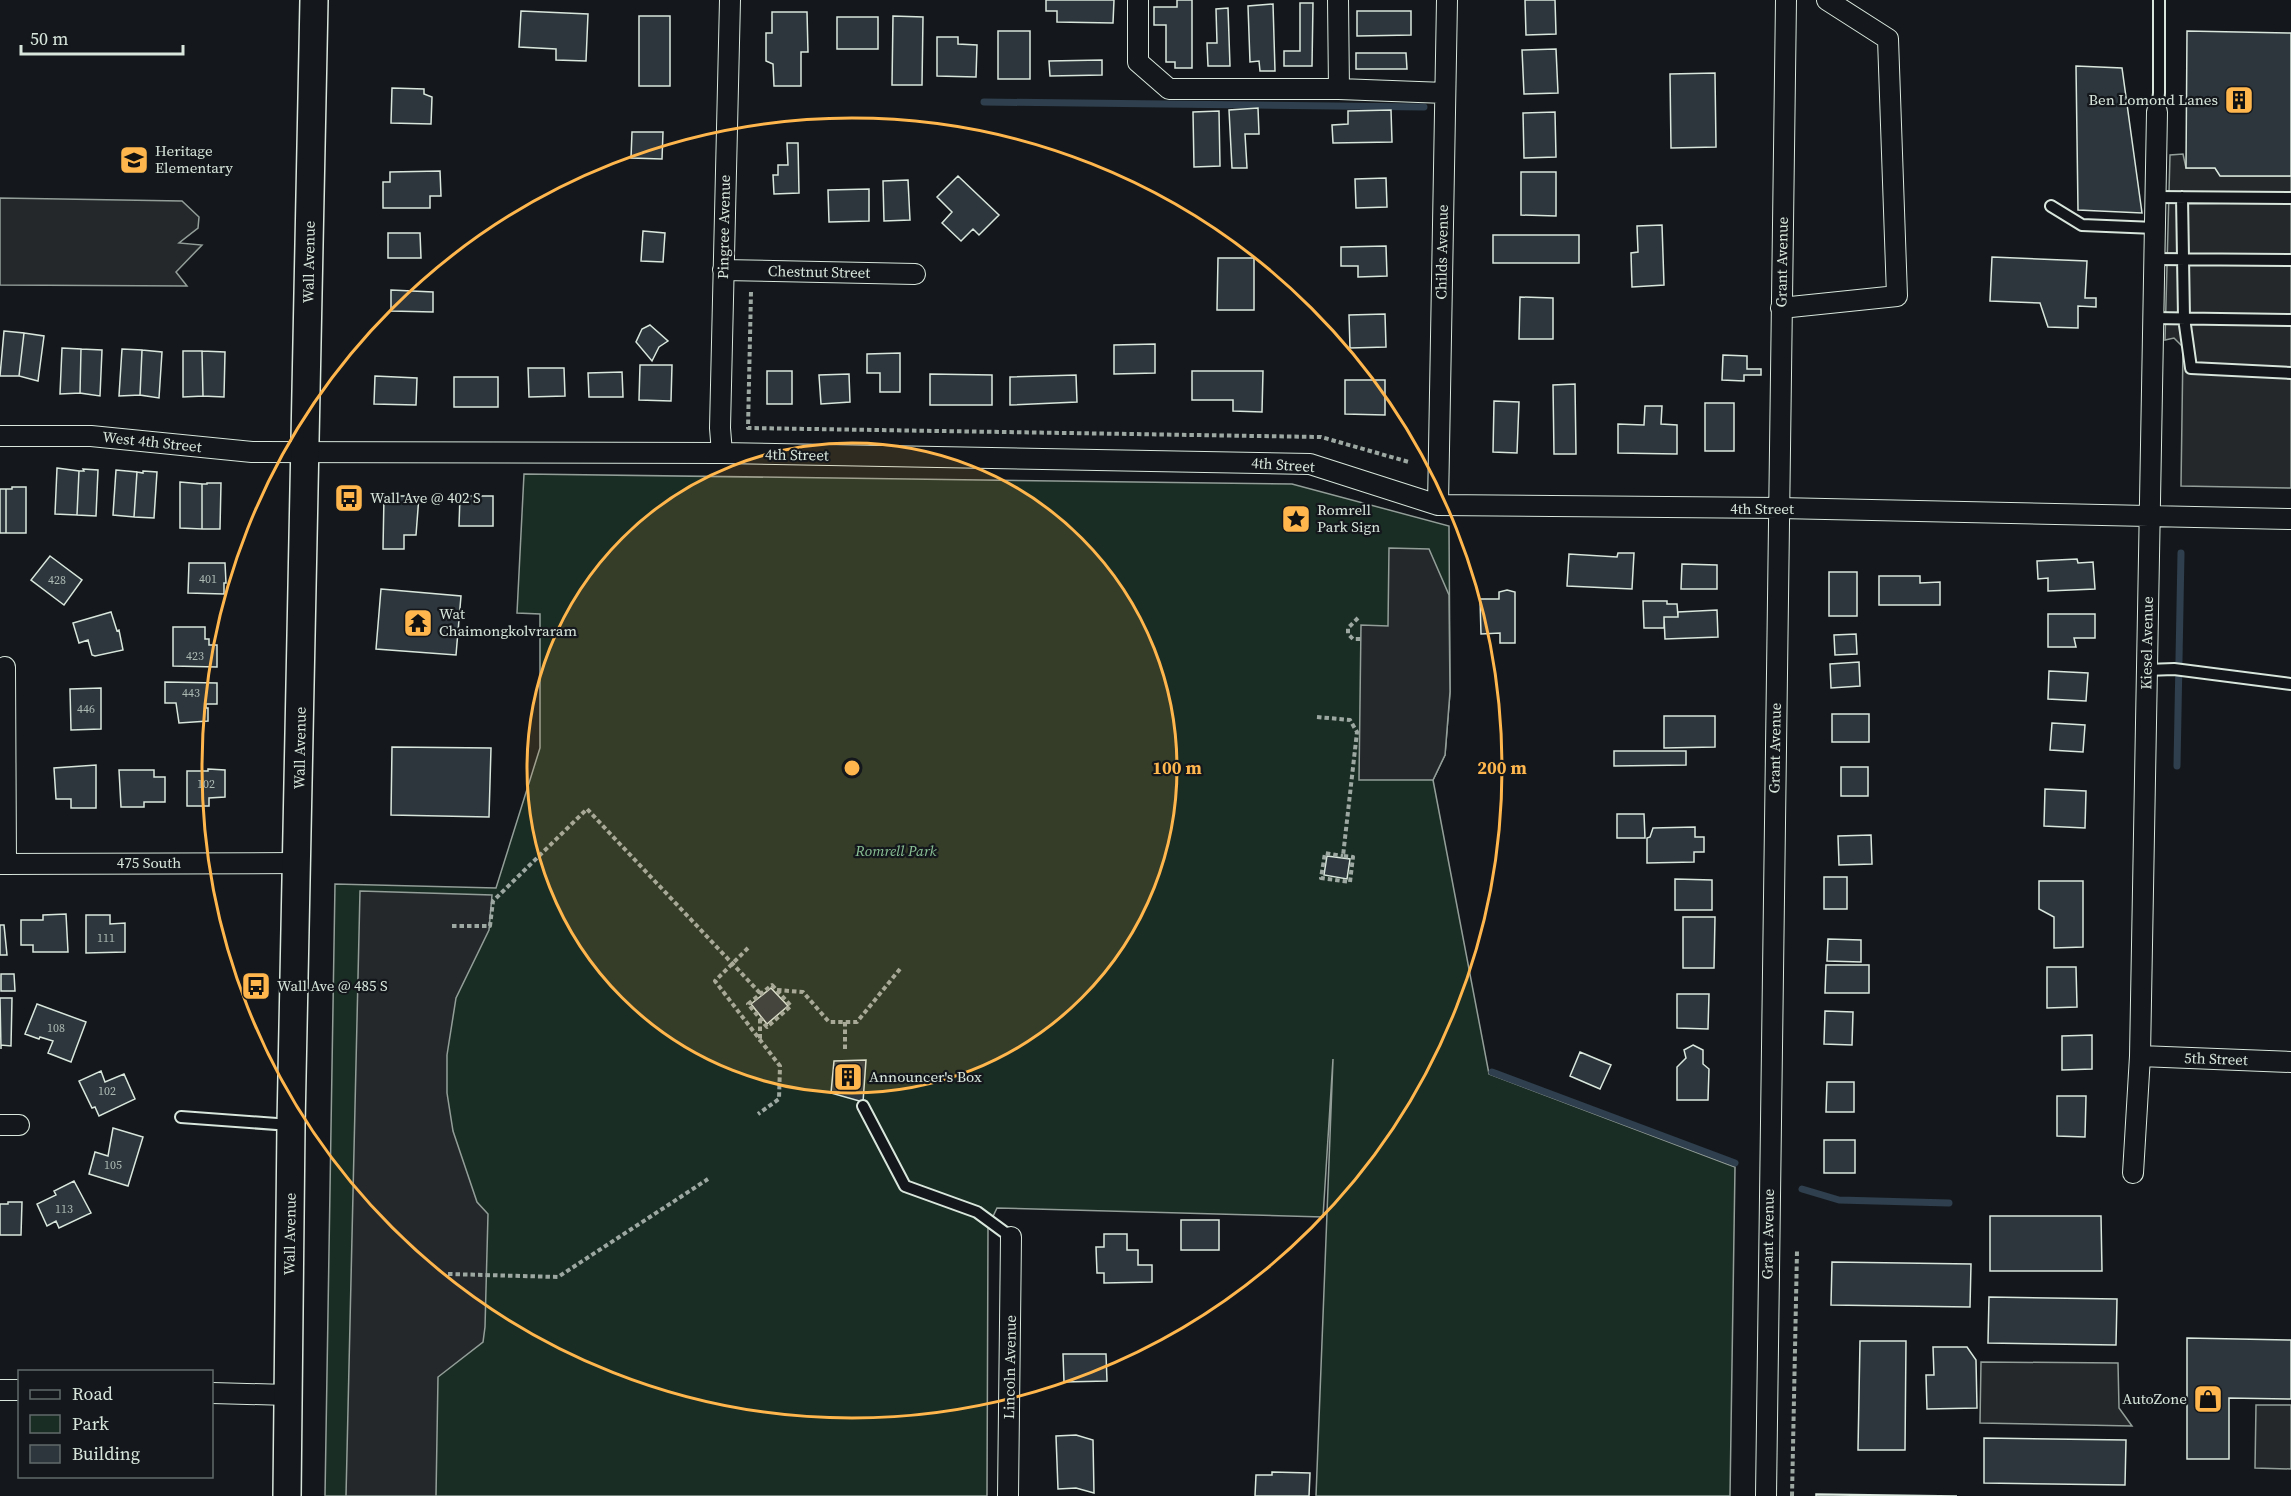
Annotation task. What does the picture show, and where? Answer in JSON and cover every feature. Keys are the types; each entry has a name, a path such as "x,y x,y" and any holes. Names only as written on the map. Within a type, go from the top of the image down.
{"main road":[{"name":"Wall Avenue","path":"287,1496 291,1125 315,0"}],"street":[{"name":"Pingree Avenue","path":"722,453 720,428 730,0"},
{"path":"1138,0 1138,62 1169,89 1339,89 1445,93"},
{"path":"1338,0 1339,89"},
{"name":"Childs Avenue","path":"1438,505 1447,0"},
{"name":"Grant Avenue","path":"1766,1496 1786,0"},
{"path":"1781,308 1897,296 1888,39 1827,0"},
{"name":"Kiesel Avenue","path":"2133,1173 2140,1056 2157,112"},
{"name":"Chestnut Street","path":"723,270 915,274"},
{"name":"West 4th Street","path":"0,436 91,436 242,451 304,452"},
{"name":"4th Street","path":"304,452 722,453 1310,464 1438,505 1779,508 2291,519"},
{"path":"3,864 5,668"},
{"name":"475 South","path":"3,864 298,863"},
{"name":"5th Street","path":"2140,1056 2291,1062"},
{"name":"Lincoln Avenue","path":"1008,1496 1011,1237"},
{"path":"0,1390 18,1390"},
{"path":"213,1393 288,1395"}],"lane":[{"path":"2157,112 2159,0"},
{"path":"2156,197 2291,198"},
{"path":"2182,197 2184,318 2191,369 2291,373"},
{"path":"2051,206 2082,225 2155,228"},
{"path":"2154,259 2291,260"},
{"path":"2153,318 2291,320"},
{"path":"2146,670 2174,669 2291,684"},
{"path":"863,1106 905,1186 977,1212 1011,1237"},
{"path":"181,1117 291,1125"}],"path":[{"path":"751,292 747,428 1321,437 1409,462"},
{"path":"1359,618 1348,628 1348,634 1353,639 1361,639"},
{"path":"1317,717 1350,720 1357,732 1343,856"},
{"path":"452,926 490,926 493,902 587,809 759,993"},
{"path":"1325,854 1343,856 1353,857 1350,882 1321,878 1325,854"},
{"path":"748,948 715,981 780,1066 779,1099 758,1114"},
{"path":"777,990 803,992 829,1022 856,1022 900,969"},
{"path":"772,985 777,990 790,1006 767,1027 748,1004 772,985"},
{"path":"759,1018 760,1042"},
{"path":"844,1022 844,1052"},
{"path":"448,1274 558,1277 708,1179"},
{"path":"1792,1496 1797,1251"}],"green space":[{"name":"Romrell Park","path":"524,474 1292,484 1449,526 1450,692 1445,755 1433,780 1489,1074 1735,1167 1730,1496 1316,1496 1333,1059 1323,1217 997,1208 988,1227 987,1496 325,1496 335,884 496,888 540,748 540,614 517,613"}],"shaded area":[{"path":"2183,154 2186,168 2215,168 2221,176 2291,176 2291,488 2181,486 2183,347 2174,338 2165,340 2170,155"},
{"path":"0,198 182,201 199,217 198,228 179,243 202,245 176,272 187,286 0,285"},
{"path":"1389,548 1429,549 1449,595 1450,692 1445,755 1433,780 1359,780 1361,625 1388,626"},
{"path":"360,891 492,895 489,930 456,998 447,1055 447,1093 453,1131 477,1202 488,1214 485,1327 483,1342 438,1377 436,1496 346,1496"},
{"path":"1981,1362 2118,1363 2119,1408 2132,1426 1980,1423"},
{"path":"2256,1405 2291,1405 2291,1469 2255,1468"}],"building":[{"path":"1046,0 1114,0 1113,23 1057,22 1057,11 1046,11"},
{"path":"1177,0 1192,0 1192,68 1175,68 1175,62 1166,62 1166,25 1154,25 1154,7 1177,7"},
{"path":"1525,0 1555,0 1556,34 1526,35"},
{"path":"1300,3 1313,3 1312,66 1284,66 1284,51 1300,51"},
{"path":"1273,4 1275,71 1260,71 1259,61 1250,62 1248,6"},
{"path":"1228,8 1230,66 1208,66 1207,43 1217,43 1216,9"},
{"path":"521,11 588,14 586,61 556,60 556,49 519,47"},
{"path":"1357,11 1411,11 1411,35 1357,36"},
{"path":"772,12 807,12 808,52 801,52 801,86 774,86 773,64 766,61 766,33 772,33"},
{"path":"639,16 670,16 670,86 639,86"},
{"path":"893,16 923,17 922,85 892,85"},
{"path":"837,17 878,17 878,49 837,49"},
{"path":"998,31 1030,31 1030,79 998,79"},
{"name":"Ben Lomond Lanes","path":"2187,31 2291,33 2291,176 2220,176 2215,168 2186,168"},
{"path":"937,37 958,37 958,44 977,45 976,77 937,76"},
{"path":"1556,49 1558,93 1524,94 1522,50"},
{"path":"1356,53 1406,53 1407,69 1356,69"},
{"path":"1102,60 1102,75 1050,76 1049,61"},
{"path":"2076,66 2122,68 2142,213 2078,210"},
{"path":"1715,73 1716,147 1671,148 1670,74"},
{"path":"392,88 424,89 424,94 432,97 431,124 391,123"},
{"path":"1258,108 1259,134 1245,134 1247,168 1232,168 1229,110"},
{"path":"1391,110 1392,142 1333,143 1332,125 1348,124 1348,111"},
{"path":"1219,111 1220,166 1194,167 1193,112"},
{"path":"1555,112 1556,157 1524,158 1523,113"},
{"path":"632,132 663,132 662,159 631,158"},
{"path":"787,143 798,143 799,193 774,194 773,175 778,175 778,165 788,165"},
{"path":"440,171 441,196 430,196 430,208 383,208 383,182 390,182 390,172"},
{"path":"1521,172 1556,172 1556,216 1521,215"},
{"path":"958,176 999,215 979,235 973,229 961,241 942,223 952,212 937,197"},
{"path":"1386,178 1387,207 1356,208 1355,179"},
{"path":"908,180 910,220 884,221 883,181"},
{"path":"869,189 869,221 829,222 828,190"},
{"path":"1662,225 1664,285 1632,287 1631,253 1638,252 1637,226"},
{"path":"643,231 665,233 663,262 641,261"},
{"path":"388,233 420,233 421,258 388,258"},
{"path":"1493,235 1579,235 1579,263 1493,263"},
{"path":"1386,246 1387,276 1358,277 1358,266 1341,266 1341,247"},
{"path":"1992,257 2087,261 2085,298 2096,298 2096,307 2078,306 2078,328 2048,327 2040,303 1990,301"},
{"path":"1218,258 1254,258 1254,310 1217,310"},
{"path":"391,290 433,292 433,312 391,311"},
{"path":"1520,297 1553,298 1553,339 1519,339"},
{"path":"1385,314 1386,347 1350,348 1349,315"},
{"path":"650,325 668,341 659,347 652,361 636,342 642,329"},
{"path":"4,331 24,333 19,376 0,376"},
{"path":"24,333 44,336 38,381 19,376"},
{"path":"1155,344 1155,373 1114,374 1114,345"},
{"path":"62,348 81,349 80,393 60,394"},
{"path":"81,349 102,350 100,396 80,393"},
{"path":"122,349 142,350 140,395 119,396"},
{"path":"142,350 162,352 159,398 140,395"},
{"path":"183,351 202,351 203,396 183,397"},
{"path":"202,351 225,352 224,397 203,396"},
{"path":"900,353 900,392 880,392 880,373 867,373 867,354"},
{"path":"1723,355 1747,356 1747,369 1761,369 1761,375 1744,375 1744,381 1722,380"},
{"path":"640,365 672,365 671,401 639,400"},
{"path":"528,368 564,368 565,396 529,397"},
{"path":"767,371 792,371 792,404 767,404"},
{"path":"1192,371 1263,371 1262,412 1233,411 1233,400 1192,400"},
{"path":"622,372 623,397 589,397 588,373"},
{"path":"849,374 850,402 821,404 819,375"},
{"path":"930,374 992,375 992,405 930,405"},
{"path":"1076,375 1077,402 1010,405 1010,377"},
{"path":"375,376 417,378 416,405 374,404"},
{"path":"454,377 498,377 498,407 454,407"},
{"path":"1345,380 1385,380 1385,415 1345,414"},
{"path":"1575,384 1576,454 1554,454 1553,385"},
{"path":"1494,401 1519,402 1517,453 1493,452"},
{"path":"1705,403 1734,403 1734,451 1705,451"},
{"path":"1645,406 1662,406 1661,424 1677,425 1677,454 1618,453 1618,424 1644,425"},
{"path":"57,468 79,471 77,515 55,514"},
{"path":"83,469 98,470 96,516 77,515 79,471 84,471"},
{"path":"116,470 137,472 134,517 113,515"},
{"path":"143,471 157,472 154,518 134,517 137,472 143,473"},
{"path":"180,482 202,484 202,529 180,528"},
{"path":"221,483 220,529 202,529 202,484"},
{"path":"12,487 26,487 26,533 6,533 6,489 12,489"},
{"path":"0,489 6,489 6,533 0,533"},
{"path":"384,496 419,496 416,535 404,535 404,549 383,549"},
{"path":"460,496 493,496 493,526 459,526"},
{"path":"1618,553 1634,553 1632,589 1567,586 1569,554 1617,557"},
{"path":"50,556 82,580 64,605 31,580"},
{"path":"2077,559 2078,563 2093,562 2095,589 2048,591 2048,578 2038,579 2037,561"},
{"path":"189,563 225,563 224,594 188,593"},
{"path":"1682,564 1717,565 1717,589 1681,589"},
{"path":"1829,572 1857,572 1857,616 1829,616"},
{"path":"1879,576 1920,576 1920,583 1940,582 1940,605 1879,605"},
{"name":"Wat Chaimongkolvraram","path":"381,589 461,596 456,655 376,649"},
{"path":"1507,590 1515,592 1515,643 1500,643 1500,633 1481,634 1480,599 1499,599 1499,592"},
{"path":"1643,601 1667,601 1667,604 1677,604 1678,617 1664,617 1664,628 1644,628"},
{"path":"1717,610 1718,637 1665,639 1664,617 1678,617 1678,612"},
{"path":"111,612 117,631 119,630 123,650 92,655 88,640 79,643 73,623"},
{"path":"2048,614 2095,614 2095,638 2074,638 2076,647 2048,647"},
{"path":"173,627 205,627 205,639 209,639 209,645 217,645 217,667 173,666"},
{"path":"1856,634 1857,654 1835,655 1834,635"},
{"path":"1859,662 1860,686 1831,688 1830,664"},
{"path":"2049,671 2088,673 2086,701 2048,699"},
{"path":"165,682 217,683 217,704 206,704 208,721 179,723 176,703 165,703"},
{"path":"101,688 101,729 71,730 70,689"},
{"path":"1832,714 1869,714 1869,742 1832,742"},
{"path":"1664,716 1715,716 1715,747 1664,748"},
{"path":"2052,723 2085,725 2083,752 2050,750"},
{"path":"392,747 491,748 489,817 391,815"},
{"path":"1614,751 1686,751 1686,765 1614,766"},
{"path":"96,765 96,808 71,808 71,799 56,799 54,768"},
{"path":"1841,767 1868,767 1868,796 1841,796"},
{"path":"208,769 225,770 225,797 209,798 209,806 187,806 187,771 208,771"},
{"path":"119,770 154,770 154,777 165,777 165,802 144,802 144,807 121,807"},
{"path":"2045,789 2086,791 2085,828 2044,826"},
{"path":"1617,814 1644,814 1645,838 1617,838"},
{"path":"1695,827 1695,837 1704,837 1704,852 1694,852 1694,862 1647,863 1647,838 1650,837 1653,828"},
{"path":"1871,835 1872,864 1839,865 1838,836"},
{"path":"1327,856 1350,859 1347,879 1324,875"},
{"path":"1824,877 1847,877 1847,909 1824,909"},
{"path":"1675,879 1712,880 1712,910 1675,910"},
{"path":"2039,881 2083,881 2083,947 2054,948 2054,917 2039,909"},
{"path":"66,914 68,952 33,952 33,945 21,945 21,920 43,920 43,915"},
{"path":"86,915 110,915 110,924 125,923 125,952 86,953"},
{"path":"1683,917 1715,917 1714,968 1683,968"},
{"path":"0,925 4,925 7,955 0,955"},
{"path":"1828,939 1861,940 1861,962 1827,961"},
{"path":"1826,965 1869,965 1869,993 1825,993"},
{"path":"2047,967 2076,967 2077,1007 2047,1008"},
{"path":"1,974 14,974 15,991 1,991"},
{"path":"771,988 788,1006 767,1024 751,1004"},
{"path":"1677,994 1709,994 1708,1029 1677,1028"},
{"path":"0,998 12,998 11,1046 1,1045 1,1049"},
{"path":"37,1004 86,1022 71,1062 48,1053 53,1041 25,1034"},
{"path":"1825,1011 1853,1012 1852,1045 1824,1044"},
{"path":"2092,1035 2092,1069 2062,1070 2062,1036"},
{"path":"1693,1045 1703,1050 1703,1064 1709,1069 1708,1100 1677,1100 1677,1067 1686,1058 1684,1050"},
{"path":"1580,1052 1611,1065 1600,1089 1570,1076"},
{"name":"Announcer's Box","path":"866,1060 863,1102 831,1093 834,1061"},
{"path":"101,1071 105,1082 124,1074 135,1099 99,1116 95,1107 92,1108 79,1081"},
{"path":"1827,1082 1854,1082 1854,1112 1826,1112"},
{"path":"2057,1096 2086,1096 2085,1137 2057,1136"},
{"path":"113,1128 143,1137 128,1186 89,1174 95,1152 108,1156"},
{"path":"1824,1140 1855,1140 1855,1173 1824,1173"},
{"path":"74,1181 91,1213 59,1228 56,1221 47,1226 37,1204 56,1195 54,1191"},
{"path":"8,1202 22,1202 21,1235 0,1235 0,1204 8,1204"},
{"path":"1990,1216 2101,1216 2102,1271 1990,1271"},
{"path":"1181,1220 1219,1220 1219,1250 1181,1250"},
{"path":"1104,1234 1127,1234 1127,1250 1138,1250 1138,1265 1152,1265 1152,1282 1104,1283 1104,1273 1097,1273 1096,1247 1104,1247"},
{"path":"1832,1262 1971,1264 1970,1307 1831,1305"},
{"path":"1989,1297 2117,1299 2116,1345 1988,1343"},
{"name":"AutoZone","path":"2187,1338 2291,1340 2291,1399 2229,1398 2229,1459 2187,1459"},
{"path":"1860,1341 1906,1341 1905,1450 1858,1450"},
{"path":"1933,1347 1967,1347 1976,1360 1977,1408 1927,1409 1926,1375 1934,1375"},
{"path":"1063,1354 1106,1354 1107,1381 1064,1382"},
{"path":"1076,1435 1093,1440 1094,1493 1076,1488 1058,1489 1056,1436"},
{"path":"1984,1438 2126,1440 2125,1485 1984,1483"},
{"path":"1272,1472 1310,1473 1309,1496 1255,1496 1256,1475 1272,1475"},
{"path":"1816,1494 1957,1496 1816,1496"}],"waterway":[{"path":"984,102 1424,107"},
{"path":"2177,766 2181,553"},
{"path":"1492,1072 1735,1163"},
{"path":"1802,1189 1839,1200 1949,1203"}],"place":[{"name":"Ben Lomond Lanes","path":"2239,100"},
{"name":"Heritage Elementary","path":"134,160"},
{"name":"Wall Ave @ 402 S","path":"349,498"},
{"name":"Romrell Park Sign","path":"1296,519"},
{"name":"Wat Chaimongkolvraram","path":"418,623"},
{"name":"Wall Ave @ 485 S","path":"256,986"},
{"name":"Announcer's Box","path":"848,1077"},
{"name":"AutoZone","path":"2208,1399"}]}
